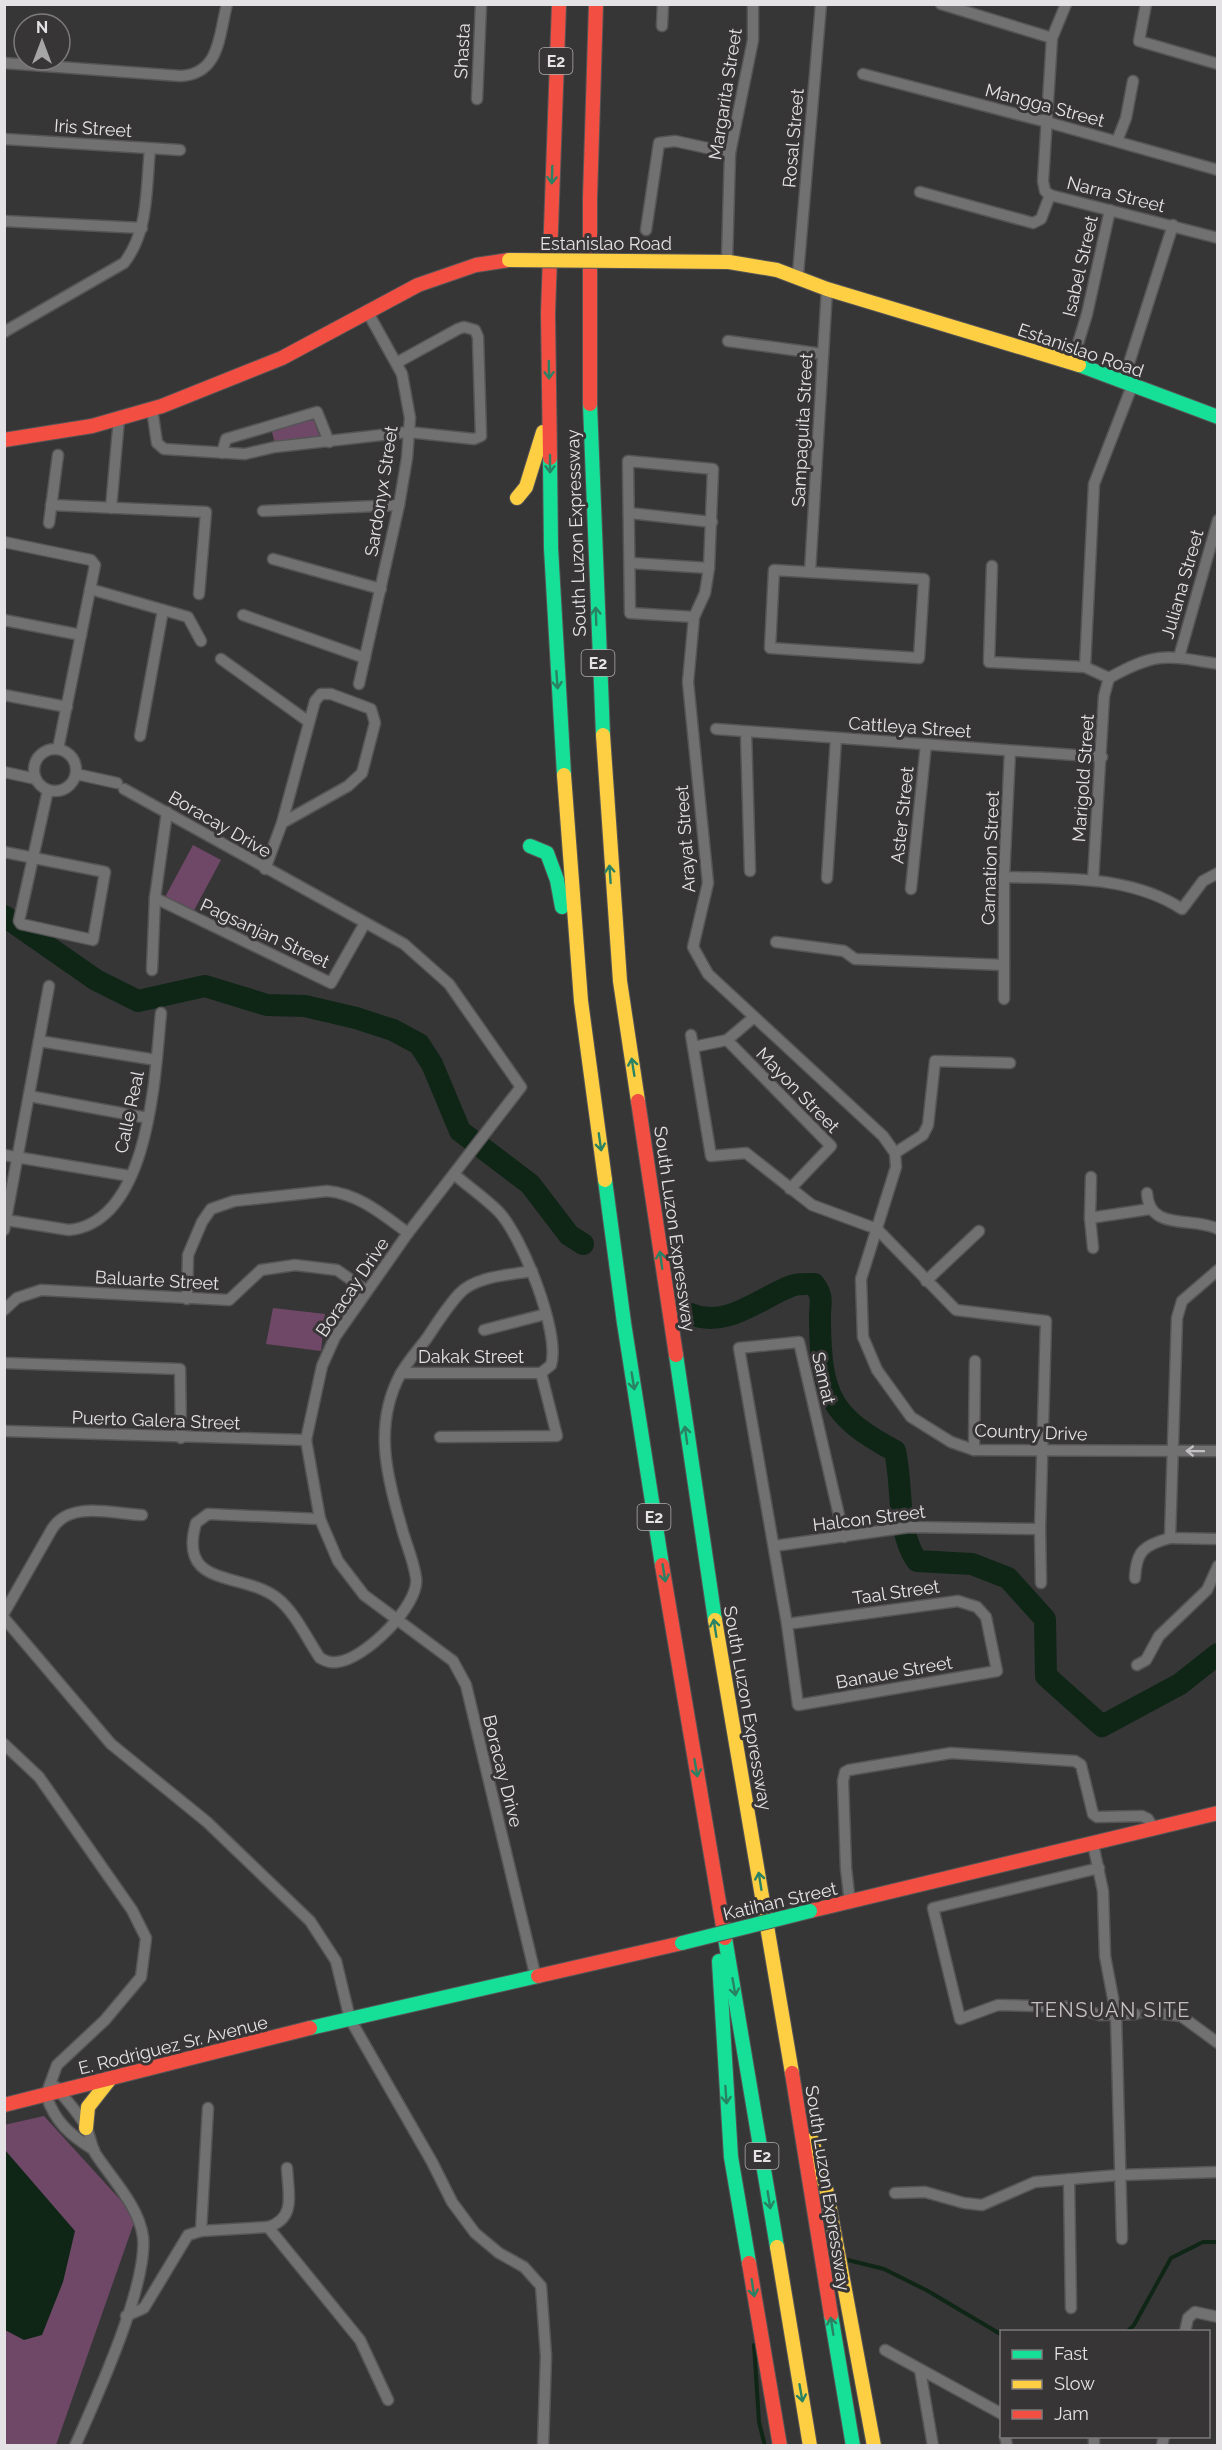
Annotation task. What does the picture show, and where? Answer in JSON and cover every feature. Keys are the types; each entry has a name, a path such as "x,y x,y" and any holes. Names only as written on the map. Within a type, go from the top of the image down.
{"main road":[{"name":"South Luzon Expressway","path":"559,4 549,301 551,548 556,666 581,1001 624,1323 810,2445"},
{"name":"South Luzon Expressway","path":"596,4 590,187 590,412 597,652 612,898 620,981 693,1484 853,2445"},
{"name":"Estanislao Road","path":"4,440 119,419 152,408 284,357 405,289 436,276 464,266 509,260 727,261 768,266 798,274 827,289 1072,363 1218,417"},
{"path":"517,498 526,487 550,406"},
{"path":"530,846 547,853 557,880 581,1001"},
{"name":"Katihan Street","path":"350,2019 536,1978 1218,1813"},
{"path":"713,1867 731,2157 780,2445"},
{"name":"E. Rodriguez Sr. Avenue","path":"4,2105 350,2019"},
{"path":"789,2064 826,2188 874,2445"},
{"path":"86,2128 88,2107 110,2079"}],"street":[{"path":"4,63 181,76 200,73 212,61 227,4"},
{"name":"Shasta","path":"477,99 481,4"},
{"path":"662,26 663,4"},
{"name":"Margarita Street","path":"727,261 730,153 753,40 753,4"},
{"name":"Rosal Street","path":"798,274 821,4"},
{"path":"941,4 1052,38"},
{"path":"1050,195 1045,191 1043,181 1052,38 1066,4"},
{"path":"1146,4 1139,41 1218,64"},
{"name":"Mangga Street","path":"863,74 1218,170"},
{"path":"1117,141 1126,118 1133,81"},
{"name":"Iris Street","path":"4,139 180,150"},
{"path":"646,230 659,143 675,141 730,153"},
{"path":"4,332 124,263 138,244 142,228 150,148"},
{"name":"Narra Street","path":"920,192 1033,223 1041,219 1050,195 1218,238"},
{"name":"Isabel Street","path":"1072,363 1087,314 1110,210"},
{"path":"4,221 142,228"},
{"path":"1085,667 1094,484 1128,384 1173,225"},
{"name":"Sampaguita Street","path":"810,572 827,289"},
{"name":"Sardonyx Street","path":"359,684 399,505 409,404 398,363 367,311"},
{"path":"152,408 157,443 164,449 245,454 275,447 408,432 474,439 481,436 478,337 475,330 464,327 398,363"},
{"path":"728,341 824,354"},
{"path":"222,453 226,440 317,412 329,442"},
{"path":"111,508 119,419"},
{"path":"49,523 58,455"},
{"name":"Arayat Street","path":"629,513 628,461 713,469 709,568 705,593 694,617 688,682 708,883 693,947 708,974 883,1136 895,1153"},
{"path":"51,505 206,512 199,594"},
{"path":"263,511 399,505"},
{"path":"694,617 630,613 629,513 712,522"},
{"name":"Juliana Street","path":"1179,657 1218,520"},
{"path":"4,542 91,560 95,565 58,749"},
{"path":"273,559 381,589"},
{"path":"631,563 709,568"},
{"path":"992,566 989,662 1085,667 1109,678 1141,660 1179,657 1218,664"},
{"path":"774,570 810,572 924,579 919,658 770,648 774,570"},
{"path":"90,589 188,617 201,641"},
{"path":"140,736 163,610"},
{"path":"243,615 365,658"},
{"path":"4,620 81,635"},
{"path":"221,659 309,722"},
{"name":"Marigold Street","path":"1093,880 1104,696 1109,678"},
{"path":"265,869 282,823 315,701 321,694 331,694 366,706 374,713 375,723 366,763 356,781 282,823"},
{"path":"4,695 67,707"},
{"name":"Cattleya Street","path":"716,729 1102,757"},
{"path":"746,732 750,871"},
{"path":"827,878 836,738"},
{"name":"Aster Street","path":"911,889 926,744"},
{"path":"4,772 36,779 48,790 62,790 73,781 76,774 76,768 70,755 58,749 45,751 39,755 34,768 36,779"},
{"name":"Carnation Street","path":"1005,999 1004,877 1010,751"},
{"name":"Boracay Drive","path":"76,774 120,786 265,869 404,944 449,984 521,1088 408,1233 335,1337 322,1366 306,1440 320,1519 338,1561 364,1595 453,1661 466,1685 536,1978"},
{"path":"4,852 33,858 105,872 93,940 21,924 19,921 33,858 48,790"},
{"path":"152,970 155,898 167,812"},
{"path":"1004,877 1093,880 1151,892 1182,909 1203,881 1218,873"},
{"name":"Pagsanjan Street","path":"155,898 331,983 365,922"},
{"path":"776,942 844,951 855,959 1004,965"},
{"path":"5,1225 13,1163 29,1096 49,986"},
{"name":"Calle Real","path":"5,1225 79,1229 99,1219 110,1209 130,1176 148,1118 161,1013"},
{"path":"693,1047 727,1040 753,1018"},
{"path":"691,1035 711,1156 746,1153 765,1165 790,1189 826,1212 877,1229 956,1310 1046,1320 1040,1529 1041,1583"},
{"name":"Mayon Street","path":"727,1040 831,1146 790,1189"},
{"path":"39,1041 156,1060"},
{"path":"877,1229 896,1173 895,1153 923,1135 928,1125 932,1065 935,1061 1010,1063"},
{"path":"29,1096 148,1118"},
{"path":"4,1155 13,1163 130,1176"},
{"name":"Dakak Street","path":"401,1373 541,1373 552,1360 546,1314 532,1271 518,1240 499,1212 455,1175"},
{"path":"1091,1177 1090,1218 1093,1248"},
{"path":"187,1299 188,1255 201,1222 211,1209 234,1201 327,1191 341,1193 363,1201 408,1233"},
{"path":"1147,1193 1150,1209 1165,1220 1199,1223 1218,1228"},
{"path":"1090,1218 1150,1209"},
{"name":"Country Drive","path":"877,1229 861,1279 863,1337 877,1370 911,1417 951,1442 974,1450 1218,1451"},
{"path":"926,1281 979,1231"},
{"name":"Baluarte Street","path":"4,1310 16,1298 41,1290 229,1300 261,1270 295,1265 337,1270 367,1292"},
{"path":"1170,1538 1179,1309 1182,1301 1218,1270"},
{"path":"320,1519 207,1514 200,1517 194,1530 195,1560 207,1571 274,1596 288,1610 320,1658 328,1662 339,1663 362,1652 396,1620 416,1594 416,1578 396,1508 385,1453 384,1422 390,1397 401,1373 460,1292 485,1280 532,1271"},
{"path":"484,1330 546,1314"},
{"name":"Samat","path":"774,1546 739,1348 799,1341 844,1538"},
{"path":"974,1450 975,1361"},
{"path":"4,1364 180,1369 181,1438"},
{"name":"Dakak Street","path":"440,1437 557,1436 541,1373"},
{"name":"Puerto Galera Street","path":"4,1431 306,1440"},
{"path":"4,1612 61,1517 78,1511 142,1515"},
{"name":"Halcon Street","path":"774,1546 917,1526 1040,1529"},
{"path":"1135,1578 1135,1563 1143,1549 1154,1542 1170,1538 1218,1539"},
{"path":"774,1546 787,1624"},
{"path":"1137,1665 1146,1660 1159,1636 1207,1590 1218,1566"},
{"name":"Taal Street","path":"787,1624 958,1601 977,1606 986,1617 997,1671"},
{"path":"4,1618 111,1744 207,1822 310,1921 336,1961 350,2019 432,2162 452,2202 475,2233 499,2253 524,2268 541,2286 546,2356 543,2445"},
{"name":"Banaue Street","path":"787,1624 798,1705 997,1671"},
{"path":"4,1744 39,1777 132,1910 146,1938 141,1977 105,2020 57,2065 46,2095 52,2113 61,2125 73,2137 94,2150"},
{"path":"850,1903 846,1868 843,1781 845,1772 849,1770 913,1757 951,1753 1075,1761 1081,1765 1093,1814 1097,1817 1142,1816 1148,1819 1154,1829"},
{"path":"1093,1844 1103,1891 1105,1956 1116,2014 1122,2239"},
{"path":"1099,1868 933,1908 960,2019 998,2005 1074,2007 1100,2015 1135,2014"},
{"path":"1154,2013 1181,2016 1218,2043"},
{"path":"51,2079 86,2128 94,2150 126,2200 143,2236 141,2267 126,2316 101,2388 75,2445"},
{"path":"201,2231 208,2108"},
{"path":"61,2125 77,2114"},
{"path":"126,2316 144,2308 184,2240 201,2231 268,2227 283,2220 288,2213 288,2168"},
{"path":"895,2193 925,2192 964,2204 982,2205 1035,2182 1120,2175 1218,2172"},
{"path":"1069,2180 1071,2308"},
{"path":"268,2227 360,2340 388,2400"},
{"path":"1185,2330 1188,2318 1195,2312 1218,2317"},
{"path":"885,2350 1000,2413"},
{"path":"920,2370 933,2445"}],"shaded area":[{"path":"314,420 320,438 275,444 271,428"},
{"path":"193,845 221,860 192,914 164,899"},
{"path":"273,1308 325,1314 321,1351 266,1344"},
{"path":"44,2116 136,2217 56,2445 5,2445 4,2125"},
{"path":"5,2150 75,2231 63,2282 42,2335 24,2340 5,2330"}],"waterway":[{"path":"4,916 96,980 138,1001 205,986 267,1005 305,1006 356,1018 393,1030 419,1044 432,1064 460,1131 530,1184 569,1235 583,1244"},
{"path":"691,1314 704,1318 730,1315 791,1286 814,1284 820,1298 821,1347 827,1386 843,1414 856,1426 895,1451 903,1522 910,1549 917,1561 972,1564 1008,1578 1045,1619 1046,1676 1102,1726 1180,1684 1218,1654"},
{"path":"1129,2330 1171,2258 1203,2242 1218,2242"},
{"path":"848,2260 884,2269 928,2291 1000,2334"},
{"path":"754,2345 759,2422 765,2446"}],"tunnel":[{"path":"1135,2014 1154,2013"}],"traffic: fast":[{"path":"1079,365 1218,417"},
{"path":"590,404 603,735"},
{"path":"550,458 551,548 564,775"},
{"path":"530,846 547,853 557,880 562,907"},
{"path":"605,1180 624,1323 662,1565"},
{"path":"676,1355 715,1620"},
{"path":"682,1943 810,1911"},
{"path":"725,1938 777,2247"},
{"path":"719,1961 731,2157 749,2263"},
{"path":"310,2028 538,1976"},
{"path":"831,2315 853,2446"}],"traffic: slow":[{"path":"509,260 627,261"},
{"path":"627,261 729,262 777,270 827,289 1079,365"},
{"path":"517,498 526,487 543,432"},
{"path":"603,735 620,981 638,1101"},
{"path":"564,775 581,1001 605,1180"},
{"path":"715,1620 792,2073"},
{"path":"86,2128 88,2107 110,2079"},
{"path":"812,2140 826,2188 874,2446"},
{"path":"777,2247 810,2446"}],"traffic: jam":[{"path":"550,458 548,313 559,4"},
{"path":"590,404 590,198 596,4"},
{"path":"4,440 92,426 162,406 282,358 418,285 476,265 509,260"},
{"path":"638,1101 676,1355"},
{"path":"662,1565 725,1938"},
{"path":"810,1911 1218,1813"},
{"path":"538,1976 682,1943"},
{"path":"4,2105 310,2028"},
{"path":"792,2073 831,2315"},
{"path":"749,2263 780,2446"}],"district":[{"name":"TENSUAN SITE","path":"1111,2010"}]}
